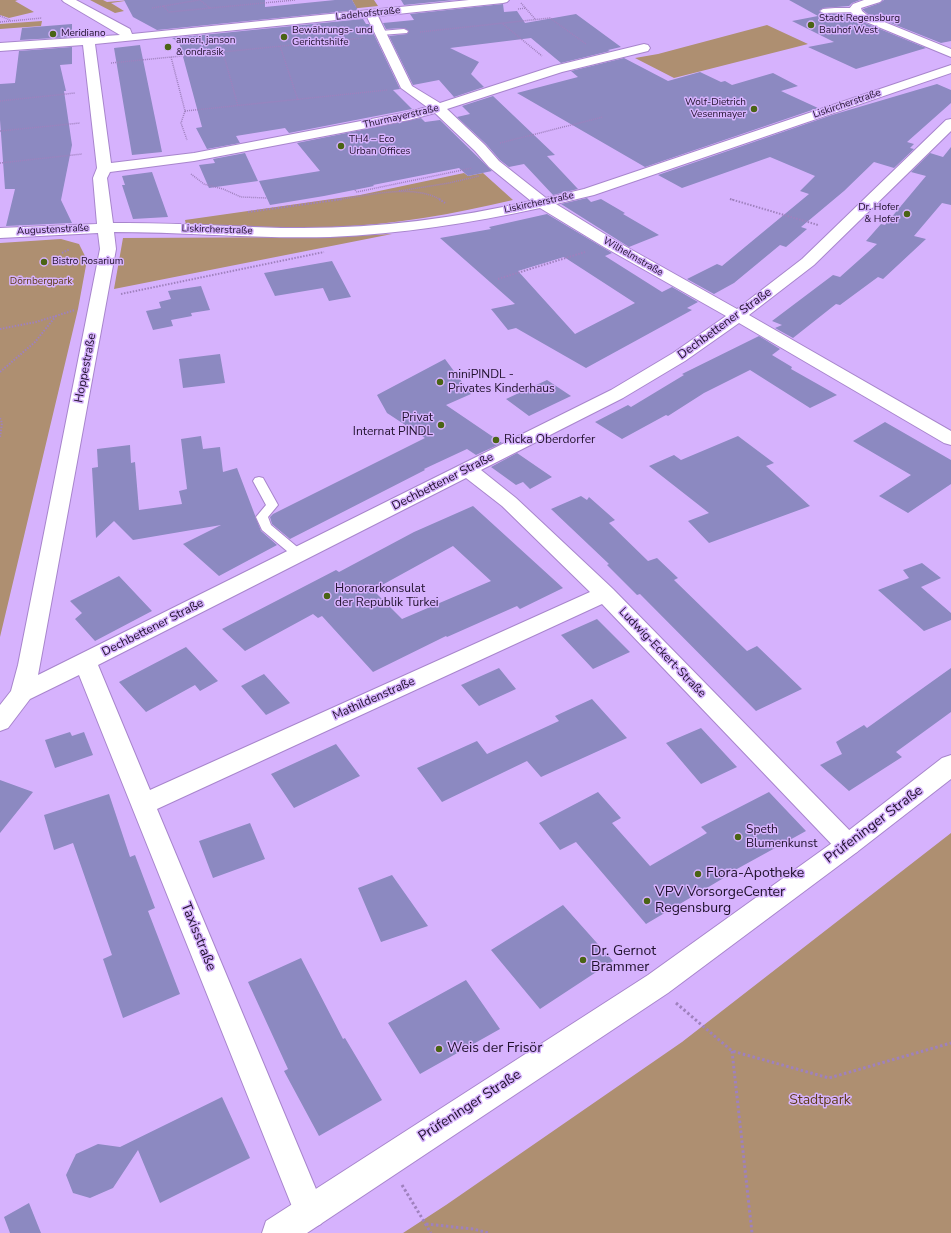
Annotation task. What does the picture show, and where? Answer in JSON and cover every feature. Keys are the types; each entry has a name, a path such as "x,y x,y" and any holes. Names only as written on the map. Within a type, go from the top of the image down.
{"street":[{"name":"Ladehofstraße","path":"0,47 127,38 503,0"},
{"path":"876,0 857,6 855,9 863,17 951,53"},
{"path":"73,1 126,32 127,38"},
{"path":"371,14 407,88"},
{"name":"Hoppestraße","path":"22,693 29,664 108,249 107,228 100,178 104,168 89,41"},
{"name":"Thurmayerstraße","path":"104,168 190,158 373,124 438,108 558,69 644,48"},
{"name":"Liskircherstraße","path":"107,228 330,232 387,228 471,217 543,203 596,190 951,69"},
{"name":"Wilhelmstraße","path":"407,88 438,108 480,148 497,167 543,203 610,244 951,438"},
{"name":"Dechbettener Straße","path":"0,722 22,693 617,394 679,357 738,316 808,262 951,123"},
{"name":"Augustenstraße","path":"0,233 107,228"},
{"name":"Ludwig-Eckert-Straße","path":"468,469 509,502 605,594 848,845"},
{"name":"Mathildenstraße","path":"143,804 605,594"},
{"name":"Taxisstraße","path":"85,662 310,1213"},
{"name":"Prüfeninger Straße","path":"278,1233 658,984 848,845 951,765"}],"lane":[{"path":"823,12 836,10 856,10"},
{"path":"382,34 404,31"},
{"path":"259,481 272,505 262,517 263,522 266,527 298,554"}],"path":[{"path":"152,8 200,0 211,8"},
{"path":"164,5 170,12 294,0"},
{"path":"276,2 278,6"},
{"path":"520,2 537,20"},
{"path":"234,6 235,10"},
{"path":"191,10 193,14"},
{"path":"0,16 12,21"},
{"path":"0,22 42,18"},
{"path":"92,64 223,52 382,34 503,24 550,18 581,41 607,57"},
{"path":"503,24 558,69"},
{"path":"280,46 298,100"},
{"path":"223,52 238,106"},
{"path":"171,57 185,111 180,123 190,158 189,171 195,178 211,187 223,189 241,197 267,198"},
{"path":"185,111 407,88"},
{"path":"0,101 95,91"},
{"path":"480,148 603,117"},
{"path":"0,131 98,121"},
{"path":"0,163 102,152"},
{"path":"355,190 357,192 497,167"},
{"path":"241,213 449,183 497,167"},
{"path":"388,193 414,192 434,196 471,217"},
{"path":"730,199 840,231"},
{"path":"498,279 610,244"},
{"path":"0,329 36,322 113,296 328,251"},
{"path":"0,372 35,342 56,316"},
{"path":"0,418 2,423 0,437"},
{"path":"658,984 732,1051 829,1078 951,1043"},
{"path":"732,1051 752,1233"},
{"path":"387,1161 431,1233"},
{"path":"426,1224 473,1228 489,1233"}],"green space":[{"path":"0,0 18,0 15,1 34,12 9,18 0,15"},
{"path":"90,0 103,0 107,2 131,0 111,3 124,11 115,13"},
{"path":"352,0 374,0 378,6 330,11 356,7"},
{"path":"42,21 41,26 0,29 0,24"},
{"path":"767,25 808,44 674,78 635,58 658,54"},
{"path":"464,173 468,176 483,173 513,200 423,218 355,226 296,227 186,225 185,220 360,195"},
{"path":"392,234 114,289 123,238 330,237"},
{"name":"Dörnbergpark","path":"61,239 79,244 87,260 78,309 0,637 0,243"},
{"name":"Stadtpark","path":"951,833 951,1233 403,1233 682,1042"}],"building":[{"path":"124,0 265,0 265,7 335,0 352,0 358,10 157,30 133,17"},
{"path":"401,0 454,0 404,5"},
{"path":"789,0 860,0 849,6 823,8 819,11 823,14 850,14 858,20 926,48 856,69 808,47 834,42 792,21 818,16"},
{"path":"884,0 951,0 951,41 941,43 868,14 863,10"},
{"path":"503,4 504,12 517,11 525,23 576,14 621,47 561,63 531,38 450,48 479,62 471,74 484,87 454,97 439,80 413,85 389,36 407,34 409,31 404,28 386,29 383,23 414,20 410,14"},
{"path":"363,19 366,24 369,24 400,89 393,90 412,109 289,133 285,128 236,136 240,143 207,149 196,128 202,127 179,42 172,38"},
{"path":"72,24 72,37 20,40 22,28"},
{"path":"140,45 162,152 132,155 114,48"},
{"path":"72,47 72,64 60,65 66,91 64,91 72,145 61,200 72,223 6,226 15,189 5,189 0,120 0,84 15,83 19,51"},
{"path":"624,58 668,81 700,72 721,82 725,81 732,85 773,73 798,86 781,91 818,108 645,167 517,93 578,77 571,71"},
{"path":"937,84 951,90 951,103 907,142 914,144 910,148 914,149 894,168 874,162 844,191 801,227 807,229 786,247 780,245 734,283 714,294 687,279 717,264 722,266 809,194 800,191 815,176 770,157 682,188 658,175 832,115"},
{"path":"493,96 555,155 547,156 578,189 553,195 524,164 509,167 500,160 486,144 457,117 470,114 462,106"},
{"path":"421,118 425,122 440,120 492,171 468,176 459,168 324,196 270,205 259,181 320,171 297,143"},
{"path":"951,147 951,205 942,203 914,236 926,239 883,279 878,277 840,305 836,304 793,338 775,328 782,325 772,321 833,275 840,277 877,244 866,241 881,224 885,225 926,176 911,172 930,153 943,157"},
{"path":"245,153 258,181 209,188 199,165 215,163 213,159"},
{"path":"152,172 168,217 133,219 122,185 125,185 122,176"},
{"path":"587,198 591,202 601,199 659,235 629,247 561,204"},
{"path":"547,214 612,253 605,256 662,292 672,287 698,302 687,308 692,310 586,368 516,328 508,330 491,309 515,304 440,238 491,229 489,227","holes":["564,257 635,303 575,334 518,271"]},
{"path":"332,261 351,297 329,301 323,288 275,296 264,273"},
{"path":"201,286 210,310 191,313 192,316 171,320 173,326 153,330 146,311 161,308 159,302 171,299 168,291"},
{"path":"759,336 780,349 772,355 792,367 791,369 837,395 810,408 750,370 704,393 668,416 666,415 622,439 595,422 628,405 631,407 684,375 682,374"},
{"path":"220,354 225,383 183,388 179,359"},
{"path":"445,359 471,394 446,405 502,443 476,455 467,449 424,469 425,470 290,539 272,524 270,517 273,514 425,438 387,413 377,395"},
{"path":"547,380 571,396 529,416 506,399"},
{"path":"885,422 951,460 951,484 908,513 879,496 911,475 853,441"},
{"path":"201,436 203,449 220,447 223,472 237,468 261,531 277,545 219,576 183,544 221,525 133,540 114,521 96,538 92,468 98,467 97,449 130,445 131,463 135,462 139,510 182,504 179,491 187,489 181,439"},
{"path":"738,436 774,463 766,466 810,506 709,543 688,521 709,513 649,466 674,455 681,460"},
{"path":"517,453 552,477 530,489 523,482 516,485 491,467"},
{"path":"581,496 587,500 589,497 615,520 609,523 648,561 657,558 678,578 674,580 747,651 757,646 802,689 756,711 640,594 637,595 607,565 609,564 551,509"},
{"path":"473,506 563,588 520,609 517,606 447,637 446,636 373,672 322,616 318,618 313,614 245,651 222,629 336,570 339,572 414,532","holes":["453,546 491,581 402,619 373,590"]},
{"path":"922,563 941,578 921,587 951,613 951,620 924,631 878,590 909,578 903,570"},
{"path":"119,576 152,611 95,641 75,619 82,613 70,601"},
{"path":"597,619 630,652 593,669 561,635"},
{"path":"186,647 218,681 200,691 195,685 146,712 119,682"},
{"path":"499,668 516,689 479,706 461,685"},
{"path":"951,668 951,712 896,752 902,757 849,791 820,765 842,754 836,742 864,725 867,728"},
{"path":"264,674 290,703 266,715 241,686"},
{"path":"592,699 627,738 541,777 527,761 442,802 417,768 477,741 487,754 559,721 555,716"},
{"path":"701,728 737,767 701,784 666,743"},
{"path":"70,732 72,736 84,732 93,755 55,768 45,740"},
{"path":"336,744 360,776 294,808 271,774"},
{"path":"0,780 33,792 0,833"},
{"path":"598,792 621,818 612,823 650,866 707,833 701,827 769,792 806,831 726,875 727,876 646,924 576,842 560,850 539,823"},
{"path":"109,794 130,857 135,855 155,908 148,911 180,994 123,1018 103,959 112,955 73,843 54,850 44,815"},
{"path":"250,823 265,859 213,878 199,841"},
{"path":"392,875 428,926 381,942 358,888"},
{"path":"563,905 613,961 540,1009 491,950"},
{"path":"301,958 343,1039 345,1038 382,1100 319,1136 284,1071 288,1069 248,982"},
{"path":"466,980 500,1029 420,1074 388,1023"},
{"path":"222,1097 250,1158 160,1203 138,1150 113,1188 90,1198 73,1193 66,1175 76,1154 98,1144 120,1147"},
{"path":"29,1203 41,1233 10,1233 4,1217"}],"place":[{"name":"Stadt Regensburg Bauhof West","path":"811,25"},
{"name":"Meridiano","path":"53,34"},
{"name":"Bewährungs- und Gerichtshilfe","path":"284,37"},
{"name":"ameri, janson & ondrasik","path":"168,47"},
{"name":"Wolf-Dietrich Vesenmayer","path":"754,109"},
{"name":"TH4 – Eco Urban Offices","path":"341,146"},
{"name":"Dr. Hofer & Hofer","path":"907,214"},
{"name":"Bistro Rosarium","path":"44,262"},
{"name":"miniPINDL - Privates Kinderhaus","path":"440,382"},
{"name":"Privat Internat PINDL","path":"441,425"},
{"name":"Ricka Oberdorfer","path":"496,440"},
{"name":"Honorarkonsulat der Republik Türkei","path":"327,596"},
{"name":"Speth Blumenkunst","path":"738,837"},
{"name":"Flora-Apotheke","path":"698,874"},
{"name":"VPV VorsorgeCenter Regensburg","path":"647,901"},
{"name":"Dr. Gernot Brammer","path":"583,960"},
{"name":"Weis der Frisör","path":"439,1049"}]}
